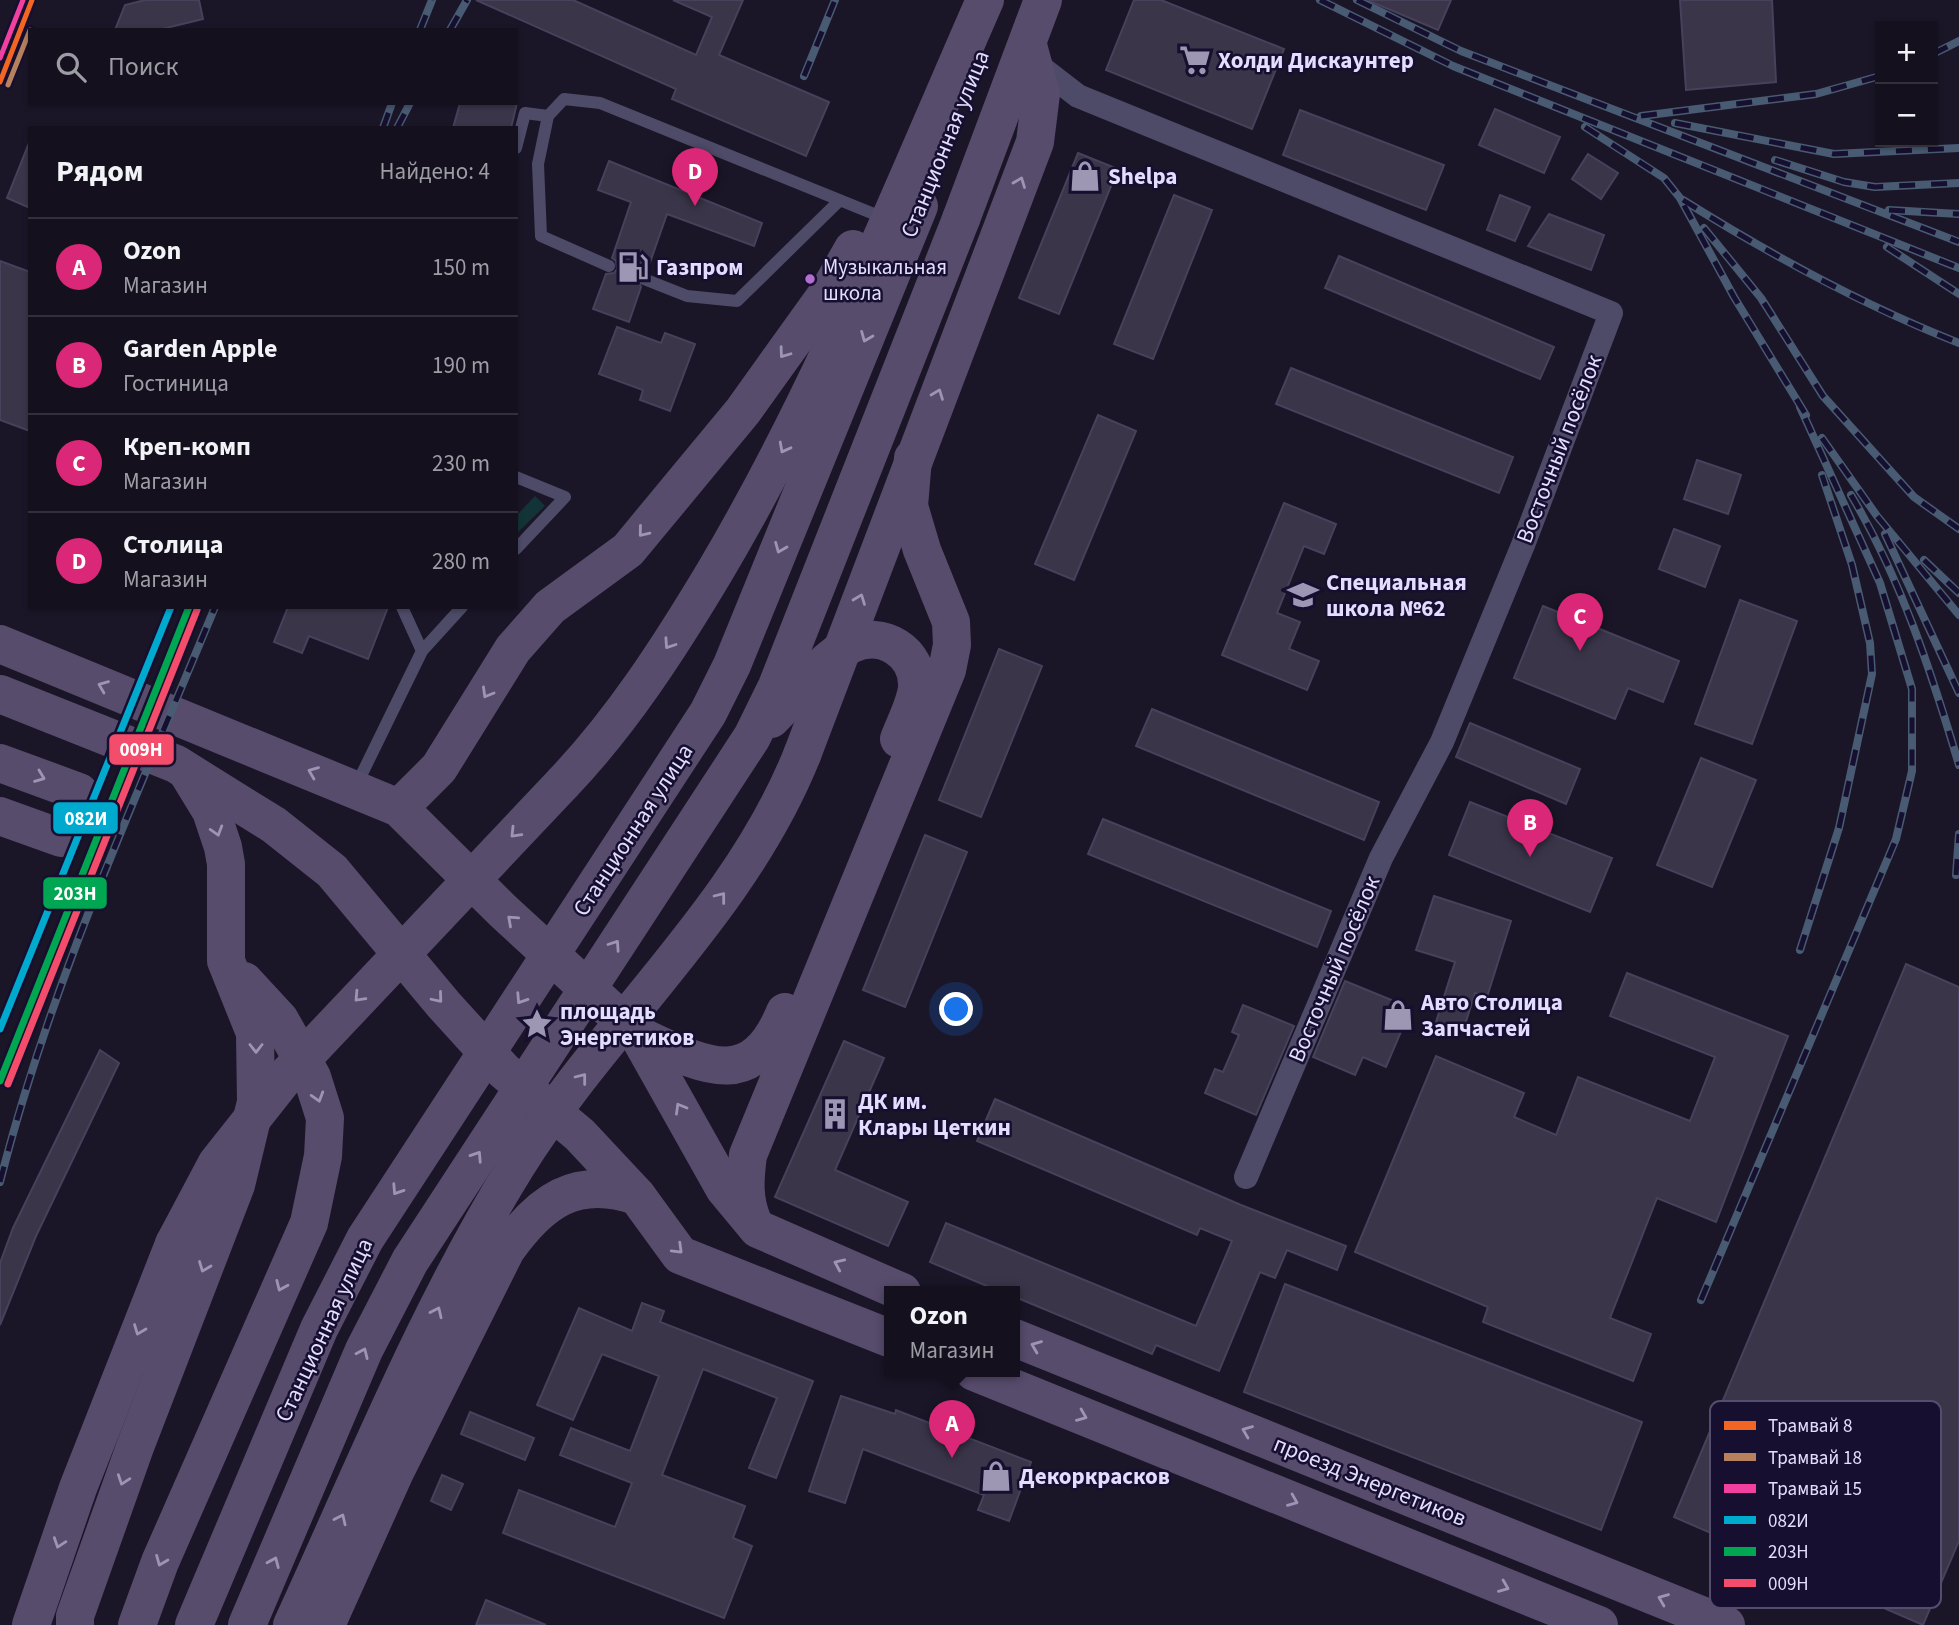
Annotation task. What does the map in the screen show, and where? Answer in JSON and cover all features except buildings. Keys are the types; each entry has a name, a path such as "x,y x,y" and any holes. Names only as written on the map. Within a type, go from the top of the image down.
{"main road":[{"path":"31,1625 78,1488 174,1244 217,1163 286,1076 563,783 624,712 691,612 749,514 812,395 985,0"},
{"name":"Станционная улица","path":"194,1625 319,1329 365,1239 708,713 737,652 1003,0"},
{"name":"Станционная улица","path":"247,1625 364,1350 410,1261 752,737 777,686 961,219 1043,0"},
{"path":"292,1625 444,1298 518,1164 746,864 777,811 802,755 1035,142 1041,94 1028,45"},
{"path":"399,808 439,768 513,649 550,607 628,551 743,411 829,291 874,214 928,132"},
{"path":"753,1224 747,1206 744,1181 748,1155 947,670 952,645 951,622 922,550 909,506 914,458"},
{"path":"638,1035 682,1055 726,1066 745,1063 761,1053 777,1032 898,739 917,689 915,670 904,652 888,642 868,638 849,646 832,659 752,737"},
{"path":"0,644 399,808 638,1035 715,1167 724,1188 753,1224 889,1286"},
{"path":"0,694 105,734 186,770 274,825 332,871 504,1072 580,1135 637,1196 680,1255 884,1336"},
{"path":"0,763 79,792"},
{"path":"75,1625 75,1616 135,1447 236,1185 256,1102 256,1033 226,961 226,864 223,847 211,811 186,770"},
{"path":"0,816 61,838"},
{"path":"137,1625 160,1562 309,1223 323,1156 325,1118 315,1087 280,1020 226,961"},
{"path":"326,1625 395,1472 506,1250 524,1225 540,1208 567,1195 598,1188 617,1189 637,1196"},
{"name":"проезд Энергетиков","path":"1020,1340 1726,1625"},
{"name":"проезд Энергетиков","path":"986,1377 1599,1625"}],"street":[{"name":"Восточный посёлок","path":"1028,45 1043,69 1079,96 1611,313 1523,545 1442,743 1381,858 1246,1177"}],"lane":[{"path":"609,267 541,236 538,164 548,116 564,99 600,103 838,202 874,214"},
{"path":"518,140 525,113 548,116"},
{"path":"644,279 687,296 737,301 838,202"},
{"path":"518,478 565,497 518,548"},
{"path":"404,609 422,651"},
{"path":"355,789 422,651 461,609"}],"green space":[{"path":"535,496 545,506 518,532 518,514"}],"railway":[{"path":"421,28 432,0"},
{"path":"451,28 467,0"},
{"path":"804,76 835,0"},
{"path":"1320,0 1453,66 1959,268"},
{"path":"1357,0 1461,51 1959,242"},
{"path":"1938,52 1959,41"},
{"path":"1641,116 1816,94 1875,77"},
{"path":"384,126 391,105"},
{"path":"398,126 409,105"},
{"path":"1675,123 1834,154 1959,148"},
{"path":"1585,127 1664,178 1680,198 1734,297 1806,415"},
{"path":"1775,160 1844,182 1875,187 1959,183"},
{"path":"1683,200 1818,278 1959,343"},
{"path":"1889,210 1959,214"},
{"path":"1704,228 1761,298 1823,396 1914,497 1959,529"},
{"path":"1887,247 1959,294"},
{"path":"1701,1300 1896,839 1912,771 1912,689 1880,583 1800,407"},
{"path":"1822,438 1877,516 1959,615"},
{"path":"1800,950 1839,828 1872,674 1870,643 1852,565 1822,475"},
{"path":"1851,495 1900,593 1959,765"},
{"path":"1885,534 1959,693"},
{"path":"1924,560 1959,593"},
{"path":"0,1182 20,1108 69,963 214,609"},
{"path":"1956,875 1959,834"}],"tram line":[{"name":"15","path":"0,58 23,0"},
{"name":"8","path":"0,82 32,0"},
{"name":"18","path":"8,85 28,35"}],"transit line":[{"name":"082И","path":"0,1029 170,609"},
{"name":"203Н","path":"0,1081 188,609"},
{"name":"009Н","path":"8,1084 197,610"}],"place":[{"name":"Холди Дискаунтер","path":"1195,60"},
{"name":"Shelpa","path":"1085,176"},
{"name":"Столица","path":"695,206"},
{"name":"Газпром","path":"633,267"},
{"name":"Музыкальная школа","path":"810,279"},
{"name":"Специальная школа №62","path":"1303,595"},
{"name":"Креп-комп","path":"1580,651"},
{"name":"Garden Apple","path":"1530,857"},
{"name":"Авто Столица Запчастей","path":"1398,1015"},
{"name":"площадь Энергетиков","path":"537,1024"},
{"name":"ДК им. Клары Цеткин","path":"835,1114"},
{"name":"Ozon","path":"952,1458"},
{"name":"Декоркрасков","path":"996,1476"}]}
